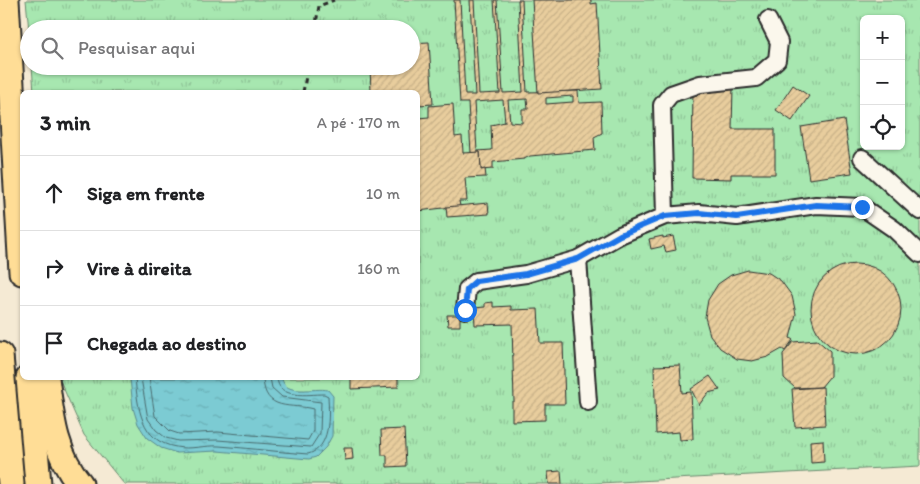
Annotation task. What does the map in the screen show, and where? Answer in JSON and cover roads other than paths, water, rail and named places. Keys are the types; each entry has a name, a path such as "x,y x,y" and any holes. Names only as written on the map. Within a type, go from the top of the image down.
{"highway":[{"path":"6,0 20,230"},
{"path":"0,355 11,484"},
{"path":"29,380 38,484"},
{"path":"46,380 56,438 64,459 80,484"}],"lane":[{"path":"665,216 662,105 672,94 700,84 756,78 777,60 778,42 768,20"},
{"path":"862,158 920,211"},
{"path":"465,310 467,289 476,281 526,274 578,259 620,235 665,216 699,213 737,217 816,205 862,207 894,229 920,254"},
{"path":"578,259 588,402"}],"water":[{"path":"130,380 283,380 284,384 294,389 328,390 333,396 332,436 326,447 316,457 309,459 217,451 177,453 161,448 147,438 138,424 133,408"}]}
